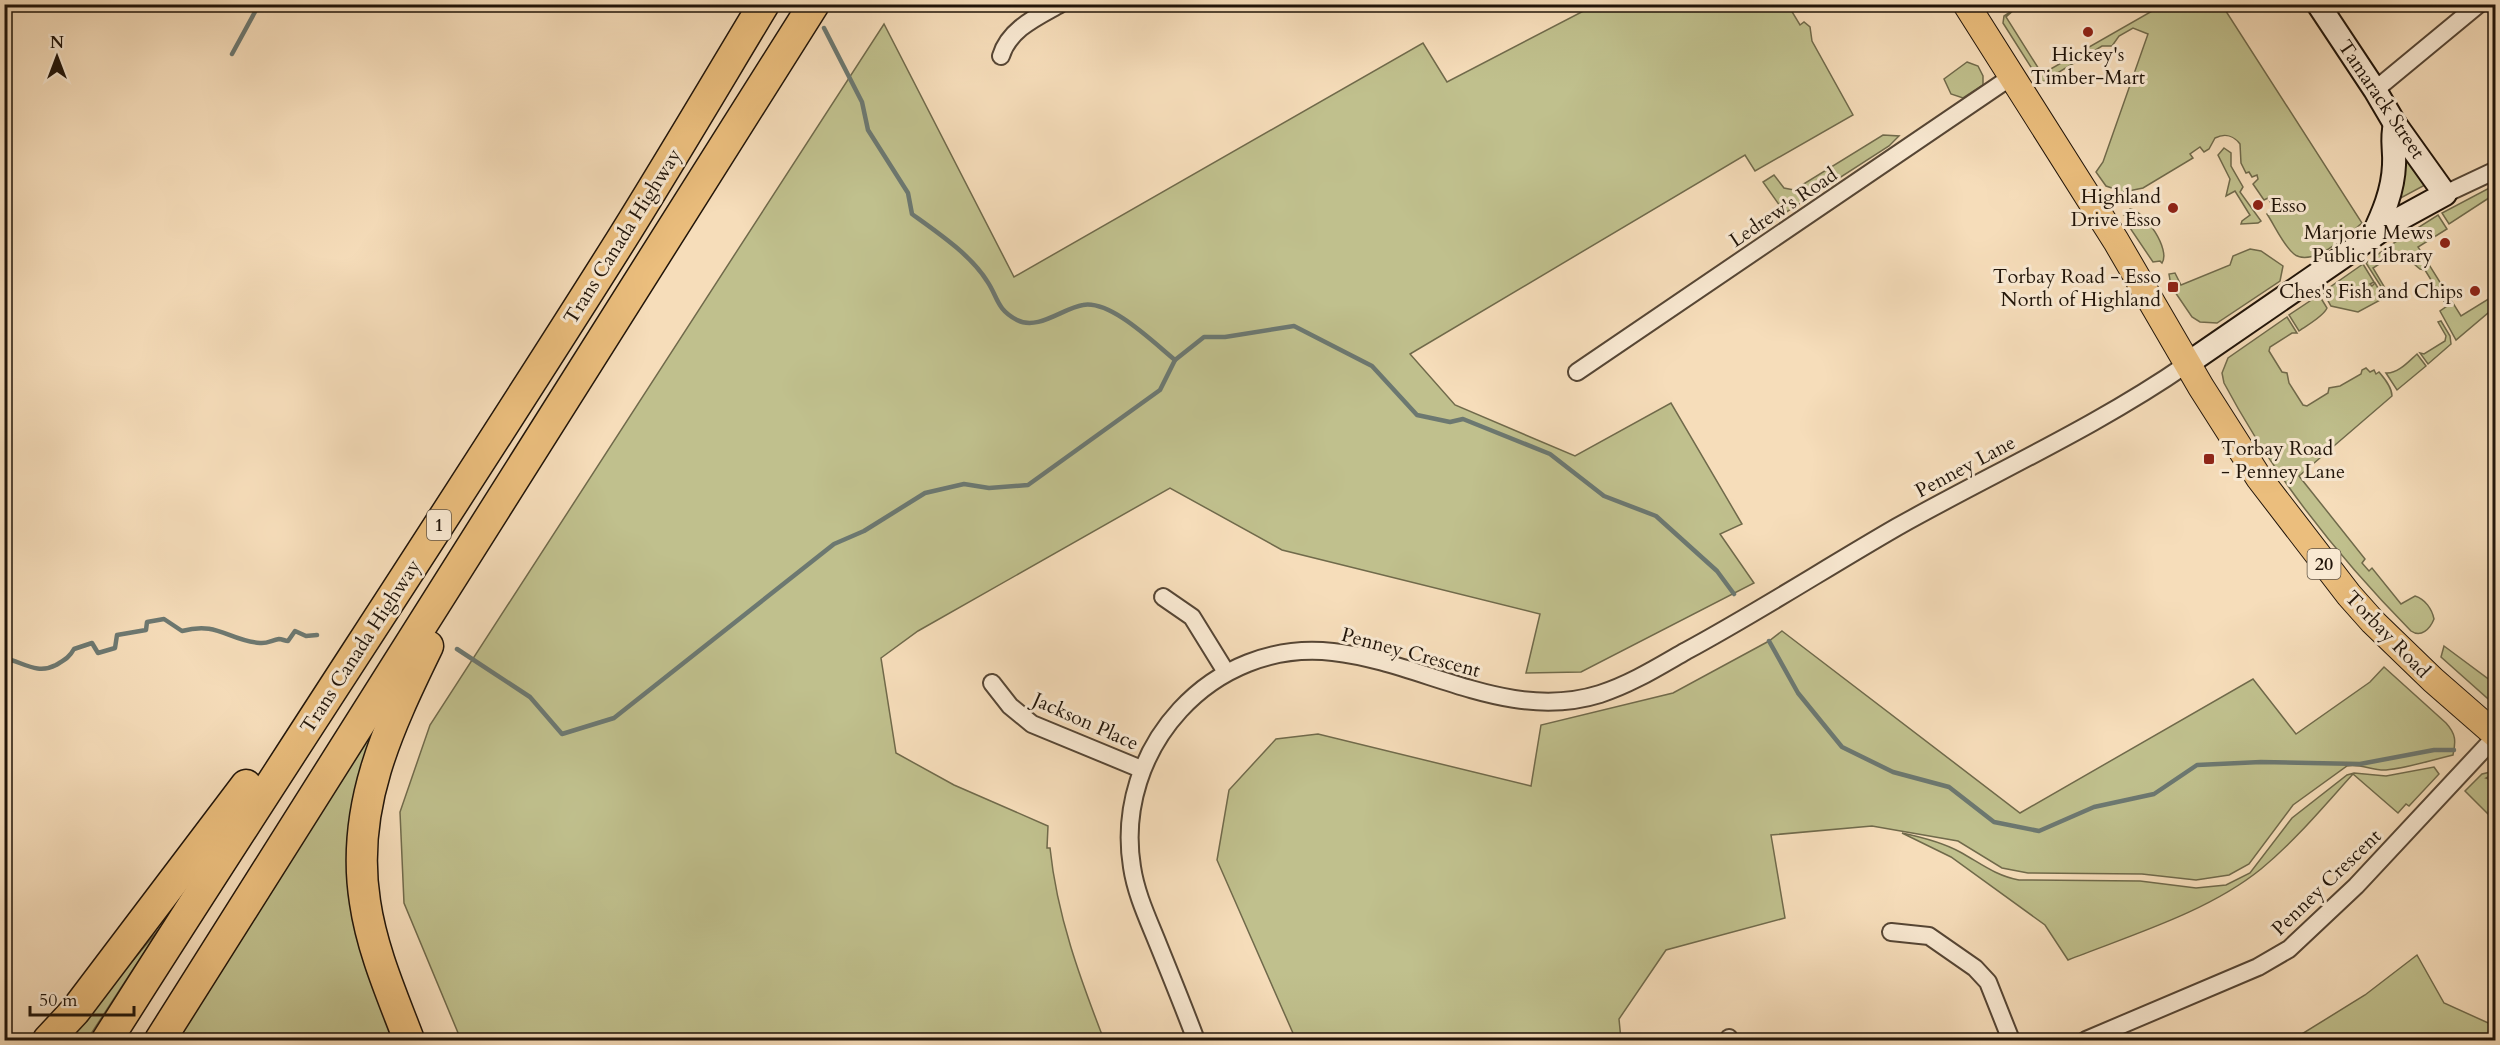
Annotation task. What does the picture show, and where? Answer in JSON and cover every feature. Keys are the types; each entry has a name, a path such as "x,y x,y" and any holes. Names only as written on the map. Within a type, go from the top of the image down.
{"highway":[{"name":"Trans Canada Highway","path":"107,1041 243,825 342,676 624,235 764,4"},
{"name":"Trans Canada Highway","path":"160,1041 814,4"},
{"path":"409,1041 378,958 365,902 362,845 368,792 393,717 521,468"},
{"path":"48,1041 75,1011 215,828 311,695 342,676"}],"main road":[{"name":"Torbay Road","path":"1965,4 2146,291 2187,364 2259,478 2349,595 2397,648 2496,735"}],"street":[{"path":"1001,56 1004,44 1027,23 1060,4"},
{"name":"Tamarack Street","path":"2318,4 2395,124 2445,194"},
{"path":"2375,90 2479,4"},
{"name":"Ledrew's Road","path":"1577,372 2011,77"},
{"path":"2371,238 2384,211 2392,184 2394,155 2391,140 2395,124"},
{"path":"2187,364 2414,210 2496,170"},
{"name":"Penney Lane","path":"1763,606 1896,528 2090,423 2187,364"},
{"path":"1163,597 1192,618 1227,672"},
{"name":"Penney Crescent","path":"1196,1041 1139,896 1132,869 1130,823 1133,795 1141,769 1162,733 1185,704 1206,685 1227,672 1277,655 1329,651 1379,662 1505,698 1555,702 1578,699 1621,686 1702,643 1763,606"},
{"name":"Jackson Place","path":"992,683 1010,706 1032,724 1141,769"},
{"name":"Penney Crescent","path":"2086,1041 2258,966 2289,949 2356,886 2496,735"},
{"path":"1891,932 1929,936 1976,968 1988,982 2011,1041"}],"green space":[{"path":"1595,5 1788,5 1800,25 1804,22 1810,27 1812,41 1853,115 1755,171 1745,155 1410,354 1455,405 1575,456 1671,403 1742,524 1720,534 1754,583 1581,672 1526,673 1540,614 1282,550 1170,488 918,631 881,658 896,753 954,785 1048,826 1047,848 1050,848 1064,922 1078,970 1104,1040 461,1040 404,903 400,812 430,725 884,24 1014,277 1423,43 1447,82"},
{"path":"2156,5 2222,5 2362,223 2338,243 2319,254 2301,257 2294,254 2283,241 2267,214 2274,209 2268,198 2264,200 2253,184 2258,179 2257,175 2252,177 2249,172 2246,173 2241,163 2240,144 2232,137 2226,136 2215,138 2209,149 2204,152 2200,147 2190,154 2193,158 2143,188 2119,193 2118,190 2106,186 2096,172 2103,162 2148,34 2133,28 2119,36 2112,46 2102,46 2041,83 2003,23 2004,16 2015,9 2006,17 2042,74 2154,10"},
{"path":"1967,62 1978,66 1983,76 1983,85 1963,98 1951,94 1944,79"},
{"path":"1883,135 1899,136 1889,146 1785,213 1763,182 1774,175 1784,188 1794,190"},
{"path":"2224,148 2231,153 2231,166 2243,187 2240,192 2261,221 2258,223 2241,224 2250,215 2235,191 2226,196 2230,179 2218,155"},
{"path":"2407,157 2425,185 2397,200 2401,159"},
{"path":"2495,185 2495,194 2449,224 2442,213"},
{"path":"2130,209 2143,216 2155,232 2163,249 2162,263 2153,262 2130,228 2127,216 2124,215"},
{"path":"2438,215 2447,229 2418,247 2461,316 2490,298 2495,307 2456,340 2440,311 2447,306 2425,270 2420,269 2402,254 2393,255 2373,268 2388,293 2387,296 2366,263 2384,250 2386,252 2390,249 2389,246"},
{"path":"2250,249 2261,251 2283,266 2280,281 2217,323 2200,322 2192,317 2173,289 2175,287 2171,286 2169,274 2175,273 2181,285 2230,265 2233,256"},
{"path":"2363,264 2374,282 2370,284 2372,286 2375,283 2384,298 2358,312 2331,306 2323,292"},
{"path":"2319,295 2327,308 2318,318 2299,331 2289,315"},
{"path":"2287,317 2297,333 2292,333 2270,347 2269,351 2282,372 2287,373 2289,383 2303,405 2307,406 2328,393 2329,388 2340,386 2361,374 2366,368 2370,372 2374,370 2376,374 2379,372 2391,389 2392,396 2299,476 2365,559 2362,563 2369,571 2372,568 2401,604 2415,596 2428,605 2434,619 2428,629 2422,633 2411,631 2384,603 2308,514 2264,450 2224,383 2222,373 2228,358"},
{"path":"2441,321 2450,336 2451,344 2428,364 2420,353 2424,354 2445,341 2446,336 2438,322"},
{"path":"2417,354 2426,366 2397,390 2386,373 2399,369"},
{"path":"1782,631 2020,813 2253,679 2296,734 2370,682 2384,667 2446,723 2453,734 2454,750 2453,755 2394,769 2381,770 2347,766 2293,805 2249,864 2229,875 2196,880 2142,874 2028,873 2002,868 1958,841 1872,826 1771,835 1785,918 1666,950 1619,1019 1621,1040 1296,1040 1217,860 1229,790 1276,739 1318,734 1531,786 1541,725 1673,693 1769,641"},
{"path":"2444,646 2495,684 2495,705 2441,657"},
{"path":"382,717 353,806 397,1040 169,1040 329,798"},
{"path":"2434,767 2439,774 2409,806 2406,804 2398,813 2353,774 2286,847 2240,884 2193,910 2068,960 2045,925 1951,857 1902,833 1946,845 1995,872 2019,880 2140,881 2196,888 2226,885 2250,873 2292,818 2347,775 2354,773 2386,776"},
{"path":"2495,771 2486,778 2495,781 2495,821 2465,791 2482,774"},
{"path":"160,928 87,1040 62,1040 89,1013"},
{"path":"2417,955 2444,1003 2495,1026 2495,1040 2292,1040 2365,995"}],"waterway":[{"path":"232,54 257,4"},
{"path":"824,28 862,102 868,130 908,193 912,214 953,244 972,262 991,287 1005,312 1017,320 1033,323 1075,307 1094,305 1132,324 1175,360"},
{"path":"457,649 530,697 562,734 614,718 834,544 864,531 925,493 964,484 989,488 1028,485 1160,390 1175,360 1204,337 1225,337 1294,326 1372,366 1417,415 1450,422 1463,419 1550,454 1604,496 1656,516 1717,571 1734,594"},
{"path":"4,658 30,667 49,668 70,655 74,649 92,643 98,653 115,648 117,635 146,630 147,622 164,619 182,631 205,628 260,643 279,639 288,641 295,631 306,636 317,635"},
{"path":"1769,641 1798,693 1842,747 1893,772 1949,787 1994,822 2039,831 2094,807 2154,794 2197,765 2261,762 2360,764 2434,750 2454,750"}],"place":[{"name":"Hickey's Timber-Mart","path":"2088,32"},
{"name":"Esso","path":"2258,205"},
{"name":"Highland Drive Esso","path":"2173,208"},
{"name":"Marjorie Mews Public Library","path":"2445,243"},
{"name":"Torbay Road - Esso North of Highland","path":"2173,287"},
{"name":"Ches's Fish and Chips","path":"2475,291"},
{"name":"Torbay Road - Penney Lane","path":"2209,459"}]}
